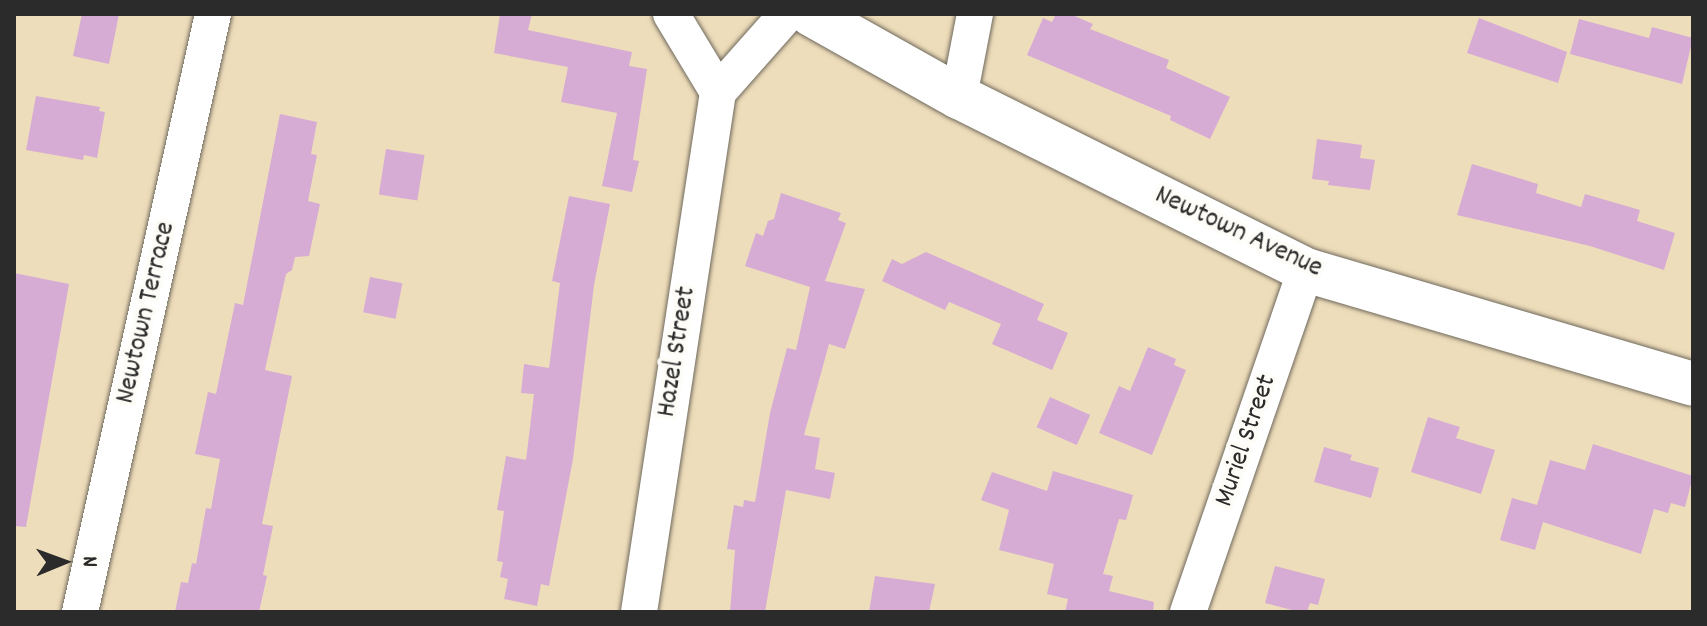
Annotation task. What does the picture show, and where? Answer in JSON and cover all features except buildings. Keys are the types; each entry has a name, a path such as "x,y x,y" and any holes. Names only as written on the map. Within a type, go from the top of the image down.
{"main road":[{"name":"Newtown Avenue","path":"811,14 959,97 1306,270 1693,384"}],"street":[{"name":"Newtown Terrace","path":"80,612 213,14"},
{"path":"671,14 718,92 787,14"},
{"path":"959,97 975,14"},
{"name":"Hazel Street","path":"639,612 718,92"},
{"name":"Muriel Street","path":"1188,612 1306,270"}]}
